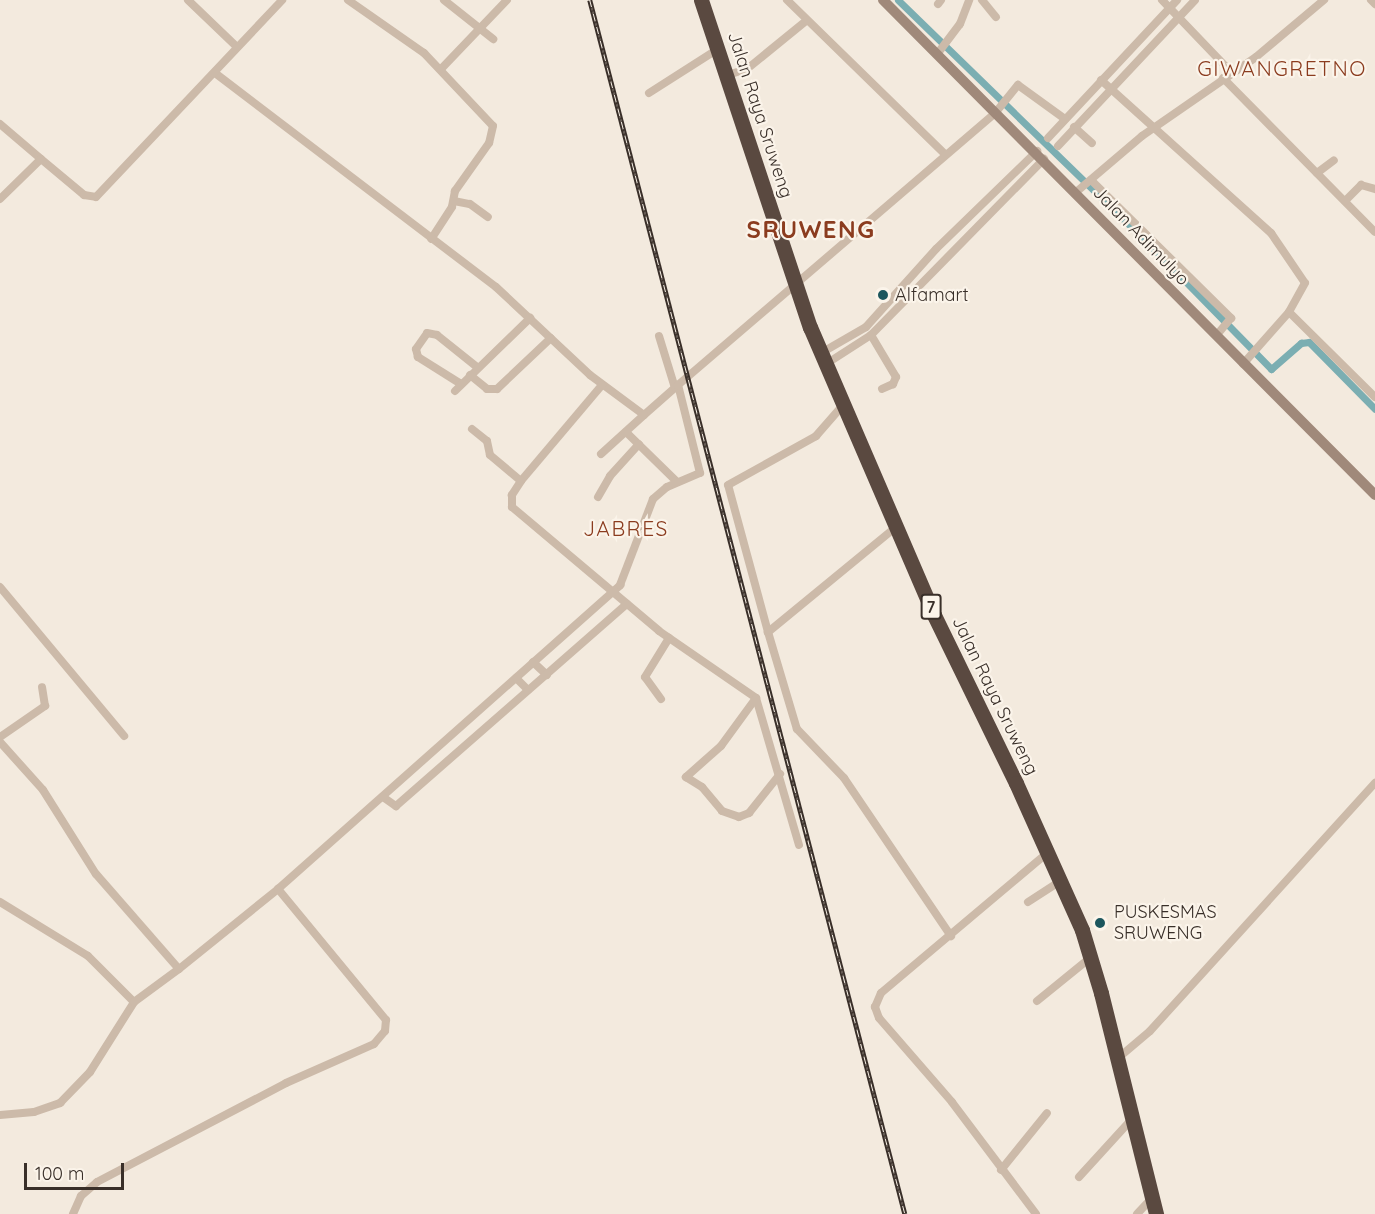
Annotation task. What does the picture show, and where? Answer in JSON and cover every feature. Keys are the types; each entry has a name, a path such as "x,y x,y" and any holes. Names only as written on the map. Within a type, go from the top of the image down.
{"highway":[{"name":"Jalan Raya Sruweng","path":"701,0 728,75 796,286 824,358 896,527 1060,881 1089,958 1156,1214"}],"street":[{"path":"188,0 237,48"},
{"path":"0,124 84,195 96,197 282,0"},
{"path":"348,0 405,38 442,69 493,126 489,143 454,191 454,201 431,239"},
{"path":"444,0 493,39"},
{"path":"442,69 482,30 507,0"},
{"path":"787,0 945,154"},
{"name":"Jalan Adimulyo","path":"883,0 940,50 1040,155 1084,185 1216,336 1247,360 1375,495"},
{"path":"940,50 960,24 969,0"},
{"path":"982,0 996,17"},
{"path":"1162,0 1180,16 1232,73"},
{"path":"1048,138 1177,0"},
{"path":"1058,146 1195,0"},
{"path":"1216,336 1228,324 1178,263 1084,185 1153,128 1276,42 1324,0"},
{"path":"1371,0 1375,4"},
{"path":"728,75 747,69 807,20"},
{"path":"649,93 718,49"},
{"path":"215,73 431,239 530,318 602,385 644,415"},
{"path":"1223,78 1375,232"},
{"path":"1101,80 1271,233 1305,283 1289,312 1247,360"},
{"path":"602,454 676,387 998,110 1018,85 1065,119"},
{"path":"1074,127 1092,143"},
{"path":"824,358 866,327 936,249 1040,155"},
{"path":"824,358 871,335 1040,155"},
{"path":"0,199 40,159"},
{"path":"1317,173 1334,160"},
{"path":"1345,201 1361,185 1375,189"},
{"path":"454,201 470,204 488,217"},
{"path":"936,249 944,257"},
{"path":"1289,312 1375,397"},
{"path":"455,392 477,367 530,318"},
{"path":"461,384 418,357 416,349 428,333 436,335 477,367"},
{"path":"871,335 896,377 894,384 882,389"},
{"path":"0,1115 42,1110 69,1095 102,1056 134,1002 179,969 278,889 614,591 627,576 648,506 660,493 678,482 696,477 702,469 659,336"},
{"path":"470,375 487,389 496,389 550,338"},
{"path":"602,385 520,481 510,502 516,514 614,591 669,638 756,698 799,845"},
{"path":"844,403 816,436 728,485 797,729 844,778 951,936"},
{"path":"472,429 487,441 490,455 520,481"},
{"path":"626,432 678,482"},
{"path":"598,497 610,476 639,444"},
{"path":"768,632 896,527"},
{"path":"0,587 124,736"},
{"path":"383,797 396,806 627,604"},
{"path":"661,699 645,677 669,638"},
{"path":"533,662 547,675"},
{"path":"516,678 528,690"},
{"path":"0,737 46,706 42,687"},
{"path":"756,698 721,746 686,777 702,787 726,814 739,817 749,813 780,774"},
{"path":"0,742 43,790 96,874 179,969"},
{"path":"1117,1059 1150,1031 1375,783"},
{"path":"1036,1214 952,1102 879,1018 875,1007 881,993 1047,853"},
{"path":"1028,902 1060,881"},
{"path":"73,1214 81,1196 98,1182 286,1083 374,1044 385,1031 386,1020 278,889"},
{"path":"0,902 88,956 134,1002"},
{"path":"1037,1001 1089,958"},
{"path":"1001,1170 1047,1113"},
{"path":"1079,1177 1132,1119"},
{"path":"1137,1214 1152,1198"}],"waterway":[{"path":"898,0 1139,234 1271,369 1301,343 1309,342 1375,409"}],"railway":[{"path":"590,0 905,1214"}],"place":[{"name":"Alfamart","path":"883,295"},
{"name":"PUSKESMAS SRUWENG","path":"1100,923"}],"district":[{"name":"GIWANGRETNO","path":"1282,68"},
{"name":"SRUWENG","path":"811,230"},
{"name":"JABRES","path":"626,528"}]}
